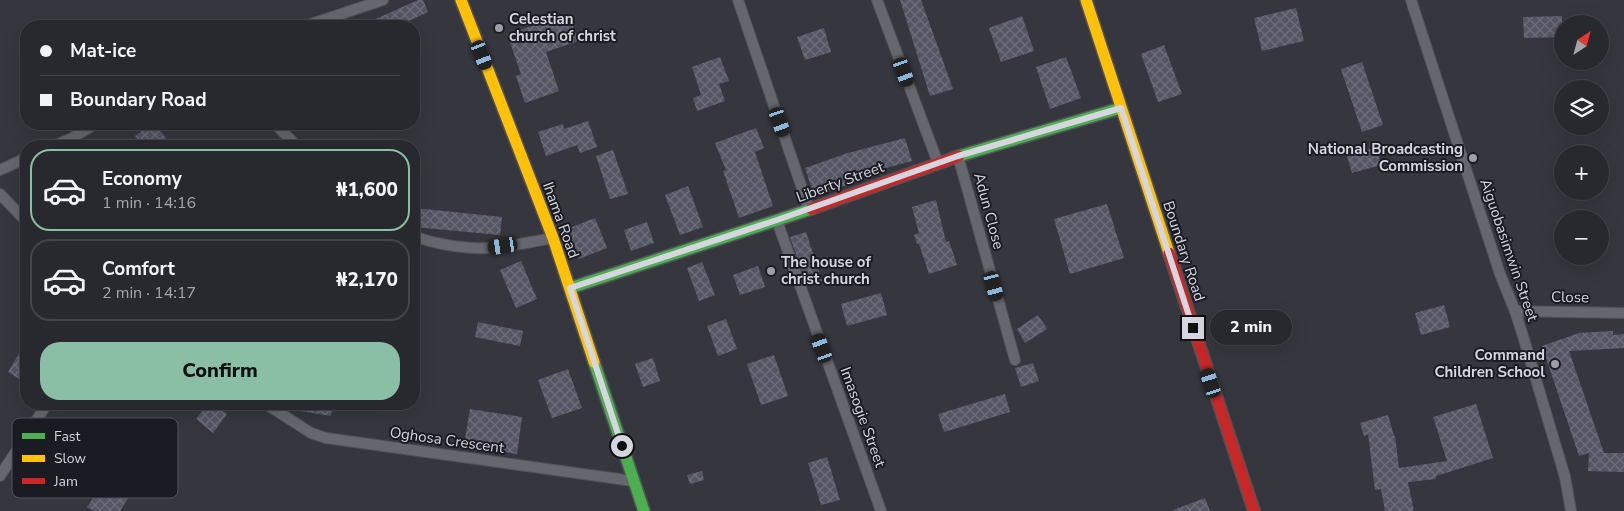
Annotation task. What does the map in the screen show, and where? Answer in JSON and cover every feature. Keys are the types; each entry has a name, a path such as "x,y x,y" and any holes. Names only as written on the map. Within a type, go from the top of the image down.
{"street":[{"path":"323,20 383,0"},
{"name":"Ihama Road","path":"461,0 553,238 644,511"},
{"path":"738,0 809,209"},
{"path":"877,0 938,163"},
{"name":"Boundary Road","path":"1086,0 1254,511"},
{"name":"Aiguobasimwin Street","path":"1412,0 1500,274 1515,310 1565,476 1571,511"},
{"name":"Liberty Street","path":"570,288 777,220 958,156 1121,108"},
{"path":"67,140 85,130"},
{"path":"281,130 291,140"},
{"name":"Adun Close","path":"958,156 1015,360"},
{"path":"0,170 20,161"},
{"path":"0,194 20,215"},
{"name":"Imasogie Street","path":"777,220 881,511"},
{"path":"420,239 457,246 486,248 553,238"},
{"name":"Close","path":"1515,310 1624,313"},
{"name":"Oghosa Crescent","path":"275,410 305,430 326,438 634,481"},
{"path":"0,476 12,458"}],"building":[{"path":"418,0 423,0 428,12 411,20 373,20"},
{"path":"900,0 921,0 953,89 930,96"},
{"path":"1296,8 1304,41 1262,51 1254,18"},
{"path":"569,14 578,41 546,52 559,91 525,103 516,76 521,74 507,34"},
{"path":"1022,16 1034,51 1001,62 989,28"},
{"path":"1554,16 1554,37 1524,38 1523,17"},
{"path":"824,28 831,52 805,60 797,37"},
{"path":"1164,45 1182,94 1158,102 1141,54"},
{"path":"720,57 729,81 719,84 725,101 697,111 693,98 701,95 692,67"},
{"path":"1066,57 1081,98 1050,109 1036,67"},
{"path":"1362,62 1383,125 1362,132 1341,69"},
{"path":"588,121 597,147 580,153 577,145 546,156 538,132 563,124 564,129"},
{"path":"756,128 764,148 755,152 773,206 739,218 723,171 726,170 715,143"},
{"path":"144,130 160,130 167,140 138,140 135,136"},
{"path":"905,138 912,161 856,176 858,181 814,196 805,168 848,153"},
{"path":"1376,147 1381,165 1352,173 1347,156"},
{"path":"613,150 628,194 610,199 596,156"},
{"path":"688,186 703,227 680,235 665,195"},
{"path":"936,200 946,242 949,241 957,265 929,274 914,235 919,233 912,207"},
{"path":"1107,204 1124,258 1070,274 1054,219"},
{"path":"420,209 502,217 500,235 420,228"},
{"path":"595,218 607,248 579,259 567,229"},
{"path":"647,222 654,243 631,251 624,230"},
{"path":"806,232 822,281 807,286 790,237"},
{"path":"521,261 537,299 516,308 500,270"},
{"path":"702,262 715,295 699,301 687,268"},
{"path":"758,266 765,287 740,295 733,275"},
{"path":"881,293 887,315 847,326 841,304"},
{"path":"1444,305 1450,327 1421,335 1415,313"},
{"path":"1038,315 1047,329 1025,343 1017,329"},
{"path":"726,319 737,349 718,356 707,326"},
{"path":"478,322 523,331 520,346 475,337"},
{"path":"1613,331 1613,335 1624,334 1624,348 1569,351 1604,453 1624,453 1624,472 1588,471 1589,453 1579,456 1542,346 1579,333"},
{"path":"20,352 20,379 8,372"},
{"path":"774,355 788,396 761,405 747,364"},
{"path":"653,358 660,381 643,387 635,364"},
{"path":"1033,363 1039,381 1021,387 1015,368"},
{"path":"568,369 582,408 552,418 538,380"},
{"path":"1005,394 1010,412 944,432 938,414"},
{"path":"1476,404 1493,458 1436,476 1436,479 1408,482 1414,511 1385,511 1381,489 1375,490 1368,434 1364,436 1360,423 1388,415 1395,436 1399,468 1447,461 1433,417"},
{"path":"470,409 522,417 517,454 464,445"},
{"path":"203,410 221,410 227,414 213,433 196,419"},
{"path":"294,410 332,410 331,416"},
{"path":"827,457 840,500 821,505 808,463"},
{"path":"702,471 704,480 690,484 687,475"},
{"path":"93,498 128,498 120,511 94,511 87,507"},
{"path":"1205,498 1210,511 1173,510"}],"traffic: fast":[{"path":"959,156 1121,108"},
{"path":"570,288 811,209"},
{"path":"594,362 644,511"}],"traffic: slow":[{"path":"461,0 553,238 594,362"},
{"path":"1086,0 1169,253"}],"traffic: jam":[{"path":"811,209 959,156"},
{"path":"1169,253 1254,511"}],"place":[{"name":"Celestian church of christ","path":"499,28"},
{"name":"National Broadcasting Commission","path":"1473,158"},
{"name":"The house of christ church","path":"771,271"},
{"name":"Command Children School","path":"1555,364"}],"route":[{"path":"622,446 570,288 777,220 958,156 1121,108 1193,328"}]}
